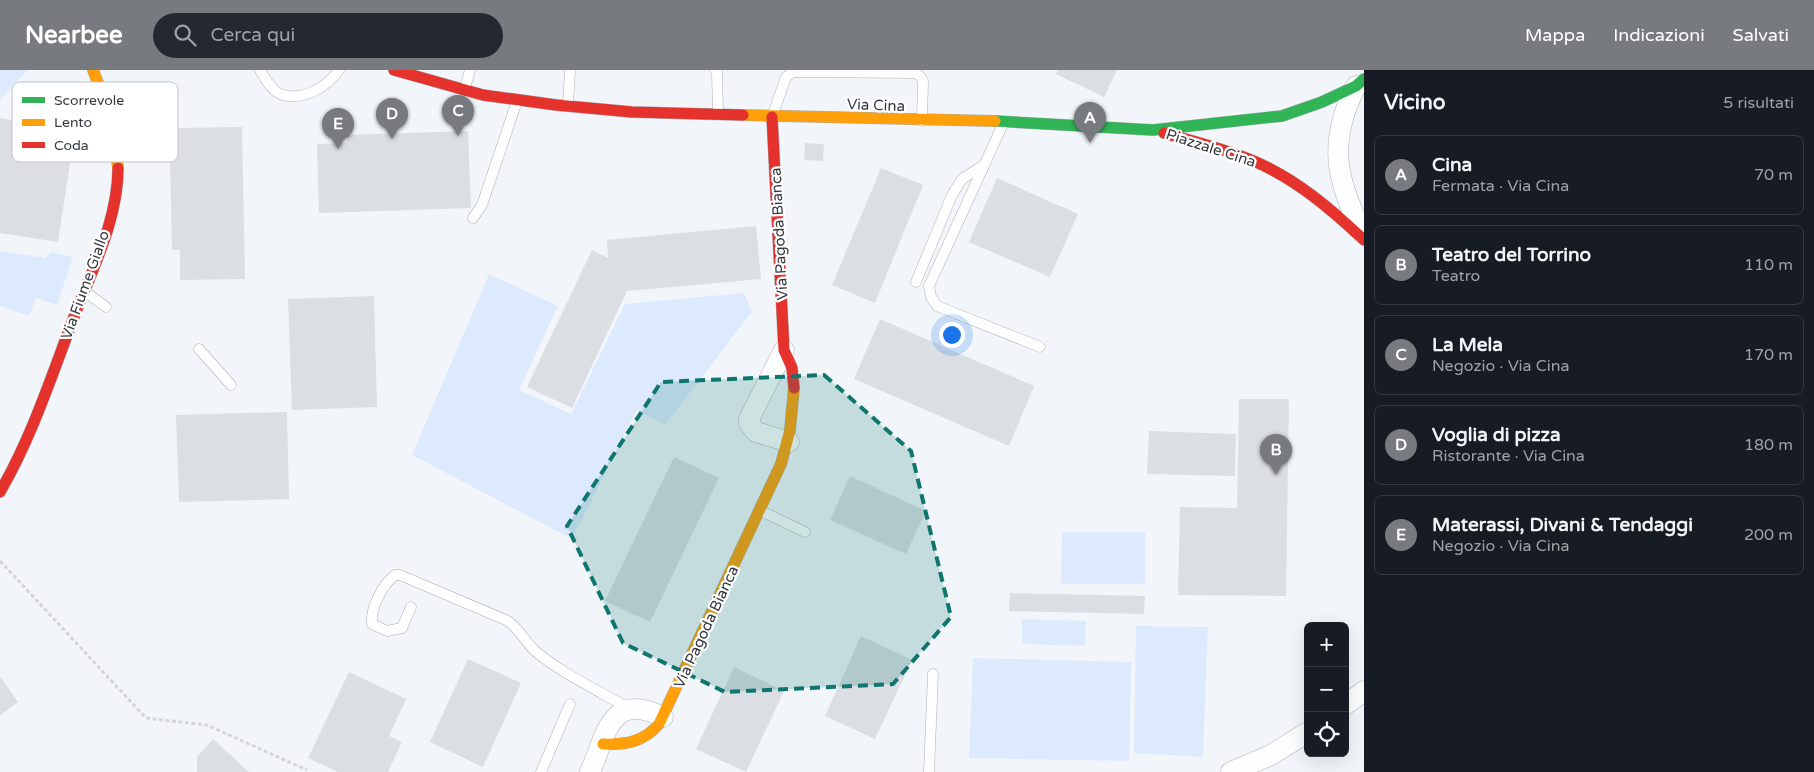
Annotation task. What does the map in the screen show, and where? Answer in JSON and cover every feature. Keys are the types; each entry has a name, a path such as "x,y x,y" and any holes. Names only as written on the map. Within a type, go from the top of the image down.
{"street":[{"name":"Via Fiume Giallo","path":"93,70 99,82"},
{"name":"Via Cina","path":"394,70 464,91 517,100 632,112 922,122 1005,121 1153,130 1282,116 1302,111 1360,82"},
{"name":"Piazzale Cina","path":"1360,82 1342,117 1336,153 1344,191 1364,238"},
{"name":"Via Pagoda Bianca","path":"603,744 628,743 645,738 655,730 663,717 781,464 788,442 792,421 793,381 784,350 772,117"},
{"name":"Piazzale Cina","path":"1153,130 1246,158 1269,169 1303,188 1364,238"},
{"name":"Via Fiume Giallo","path":"0,492 25,444 84,291 115,199 117,162"},
{"name":"Via Pagoda Bianca","path":"784,350 749,419 749,423 756,432 788,442"},
{"path":"1349,702 1364,691"},
{"path":"590,772 603,744 605,730 609,722 616,715 634,710 650,712 663,717"},
{"path":"1231,772 1271,755 1304,734"}],"lane":[{"path":"260,70 273,89 281,94 294,96 318,90 334,77 339,70"},
{"path":"464,91 470,70"},
{"path":"568,106 570,70"},
{"path":"715,70 718,72 718,114"},
{"path":"772,117 786,77 793,72 915,73 920,76 922,81 922,122"},
{"path":"473,218 482,205 517,100"},
{"path":"1005,121 929,286 931,297 936,306 1040,347"},
{"path":"916,282 952,194 962,179 984,164"},
{"path":"84,291 106,307"},
{"path":"199,349 231,386"},
{"path":"760,510 805,532"},
{"path":"411,607 402,628 387,631 372,624 371,615 389,580 395,575 400,575 508,621 515,626 534,650 551,662 634,710"},
{"path":"929,772 933,674"},
{"path":"540,772 570,704"}],"path":[{"path":"0,562 146,718 207,725 307,770"}],"highlighted area":[{"path":"824,375 911,451 951,617 893,684 725,692 623,643 567,526 661,382"}],"shaded area":[{"path":"0,70 28,70 16,82 12,82 12,87 0,99"},
{"path":"0,251 45,258 52,252 73,257 57,305 36,298 29,316 0,306"},
{"path":"489,274 558,306 519,390 571,414 625,304 744,293 752,312 665,425 637,410 572,539 412,455"},
{"path":"1062,532 1145,532 1145,584 1061,584"},
{"path":"1022,619 1086,621 1085,646 1022,644"},
{"path":"1136,626 1208,627 1203,757 1134,753"},
{"path":"973,658 1131,662 1129,761 969,758"}],"building":[{"path":"1058,70 1117,70 1104,97 1056,74"},
{"path":"0,118 12,120 12,162 70,162 58,242 0,233"},
{"path":"242,127 245,279 180,280 180,250 172,250 170,162 178,162 178,128"},
{"path":"468,131 471,208 319,213 317,144 347,143 347,135"},
{"path":"805,143 824,144 823,161 804,160"},
{"path":"881,168 923,185 875,303 832,285"},
{"path":"997,178 1078,214 1050,277 969,242"},
{"path":"756,226 761,279 627,291 572,408 527,387 592,250 608,258 607,240"},
{"path":"374,296 377,407 292,410 288,299"},
{"path":"880,319 1034,386 1009,446 854,379"},
{"path":"1239,399 1289,399 1286,596 1178,595 1180,507 1237,508"},
{"path":"287,412 289,499 179,502 176,415"},
{"path":"1149,431 1236,434 1235,476 1147,474"},
{"path":"674,457 719,478 650,622 605,601"},
{"path":"850,476 926,511 906,554 830,520"},
{"path":"1010,593 1145,596 1144,614 1009,611"},
{"path":"861,636 912,660 875,739 825,716"},
{"path":"468,659 521,683 483,767 430,742"},
{"path":"734,667 784,691 746,772 696,749"},
{"path":"349,672 406,699 389,736 402,742 388,772 338,772 308,758"},
{"path":"0,676 18,702 0,715"},
{"path":"213,739 249,772 197,772 197,757"}],"traffic: fast":[{"path":"995,121 1153,130 1282,116 1322,102 1356,86 1364,79"}],"traffic: slow":[{"path":"93,70 98,82"},
{"path":"743,115 995,121"},
{"path":"117,162 118,168"},
{"path":"603,744 619,744 640,739 659,724 781,464 790,430 794,388"}],"traffic: jam":[{"path":"394,70 483,95 556,105 632,112 743,115"},
{"path":"772,117 784,350 792,368 794,388"},
{"path":"1164,133 1233,153 1286,177 1313,196 1364,240"},
{"path":"0,492 22,450 103,244 114,207 118,168"}],"place":[{"name":"La Mela","path":"458,136"},
{"name":"Voglia di pizza","path":"392,139"},
{"name":"Cina","path":"1090,143"},
{"name":"Materassi, Divani & Tendaggi","path":"338,149"},
{"name":"Teatro del Torrino","path":"1276,475"}]}
